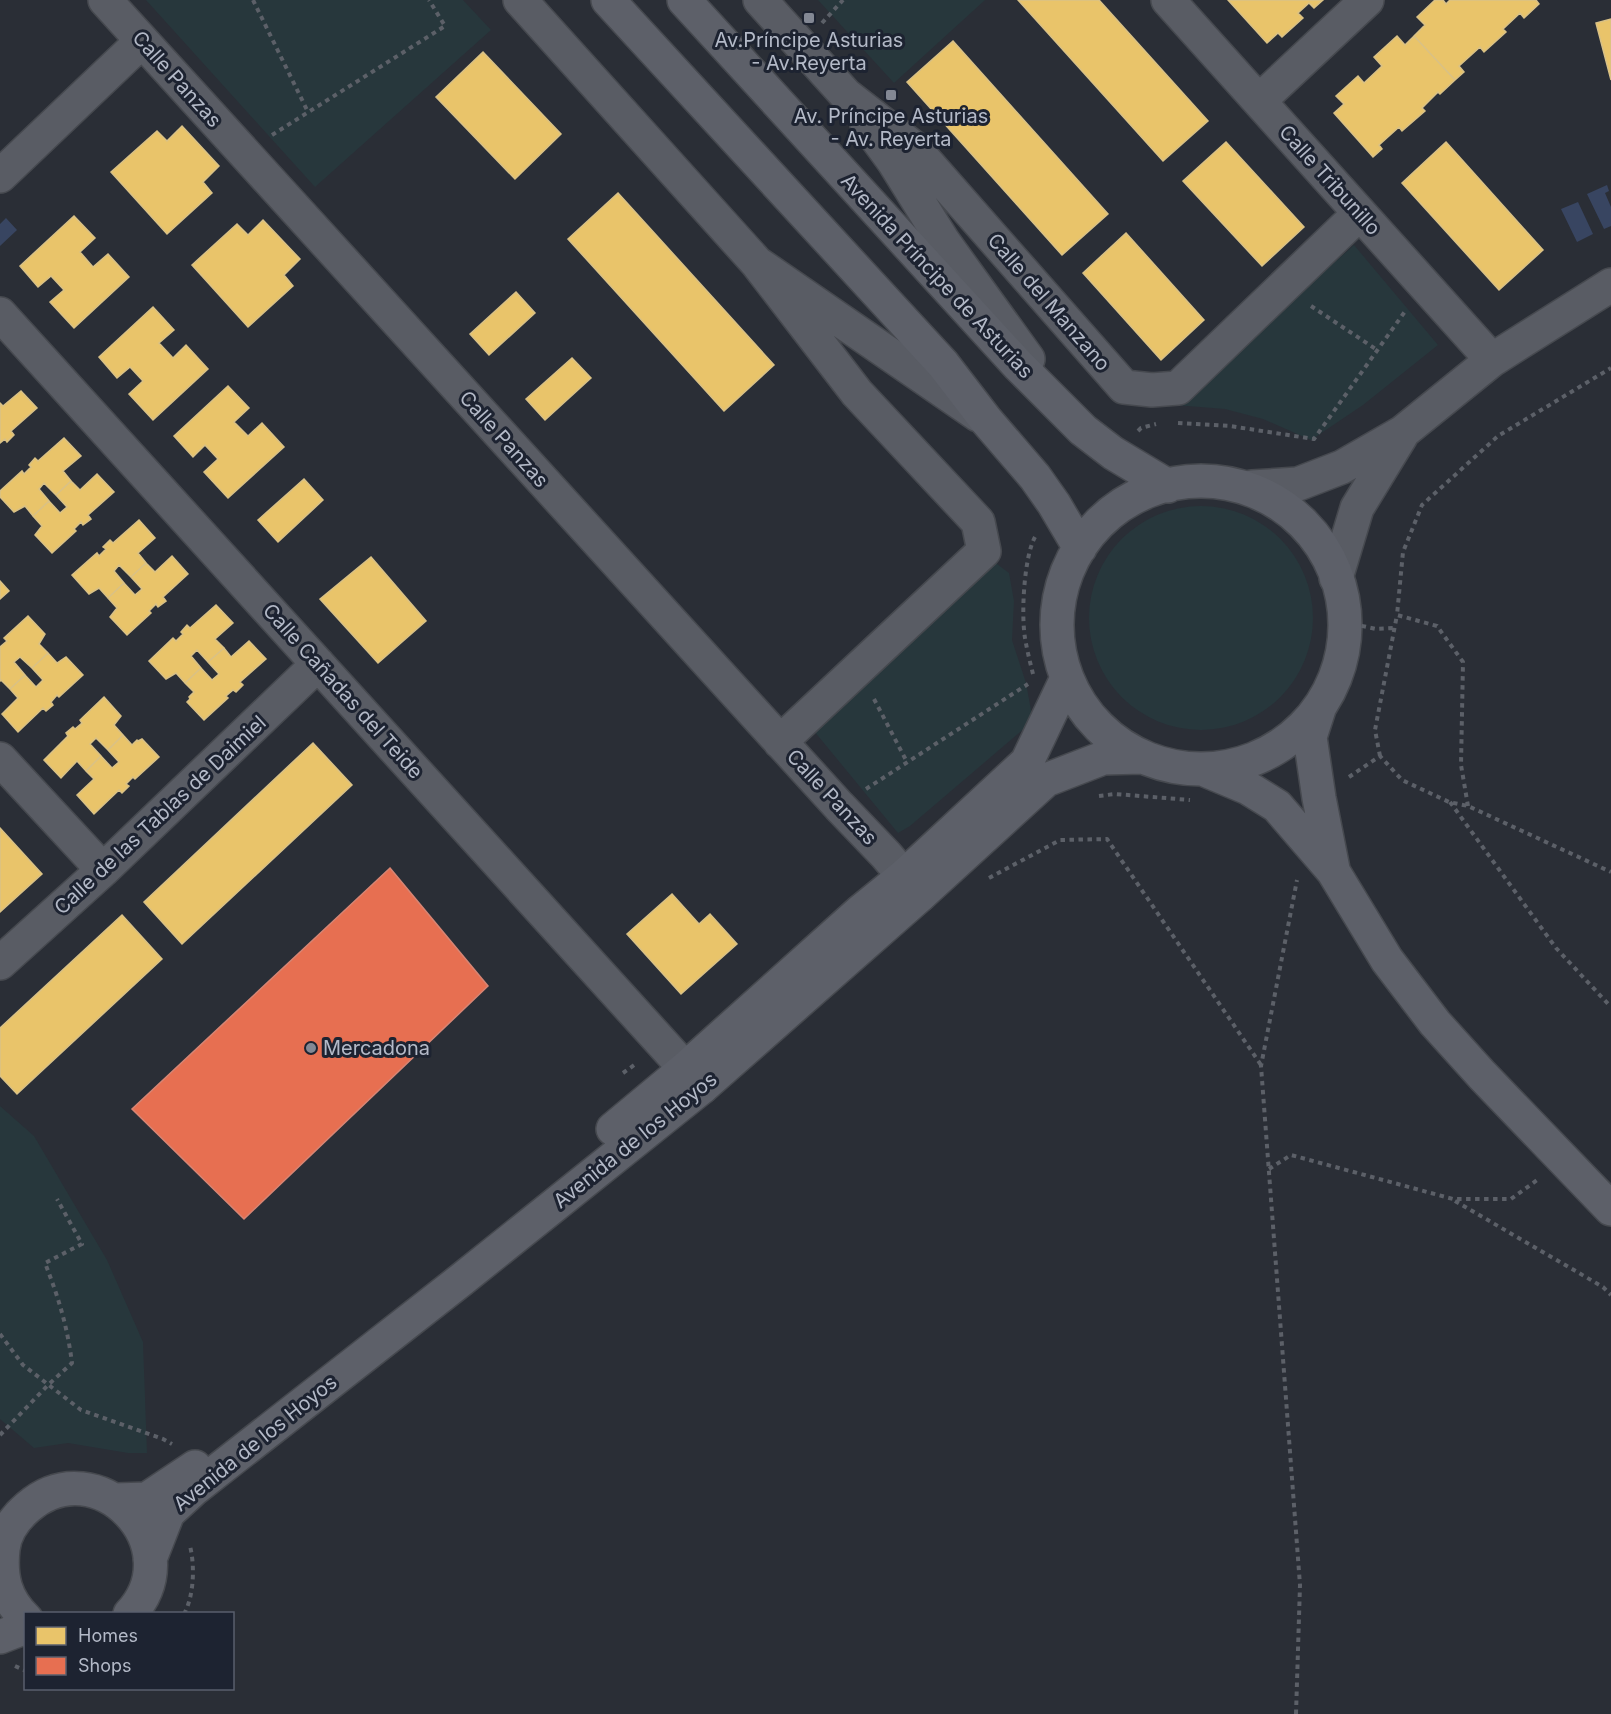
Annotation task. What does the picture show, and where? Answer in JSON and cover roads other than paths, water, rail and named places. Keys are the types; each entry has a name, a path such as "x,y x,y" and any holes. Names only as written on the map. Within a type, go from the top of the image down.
{"street":[{"name":"Calle Panzas","path":"105,0 912,885"},
{"path":"520,0 757,262 857,393 978,522 984,551 780,742"},
{"path":"608,0 943,364 986,420 1035,477 1080,548"},
{"name":"Avenida Príncipe de Asturias","path":"684,0 1019,366 1083,430 1113,453 1168,486"},
{"name":"Calle del Manzano","path":"760,0 846,95 913,147 1124,387 1152,390 1178,388 1359,214"},
{"name":"Calle Tribunillo","path":"1168,0 1492,360"},
{"path":"1259,101 1367,0"},
{"path":"0,176 142,41"},
{"name":"Avenida Príncipe de Asturias","path":"846,95 894,162 943,241 1070,417"},
{"path":"757,262 986,420"},
{"path":"1252,488 1298,484 1342,466 1403,432 1492,360 1611,285"},
{"name":"Calle Cañadas del Teide","path":"0,314 694,1078"},
{"path":"1336,578 1357,508 1403,432"},
{"path":"1320,705 1290,739 1260,756 1250,761 1205,770 1173,767 1142,757 1110,738 1085,711 1067,678 1057,634 1062,589 1080,548 1103,520 1134,498 1168,486 1209,482 1239,483 1271,493 1304,518 1323,544 1336,578 1344,622 1338,665 1320,705 1310,737 1333,871"},
{"name":"Calle de las Tablas de Daimiel","path":"0,963 103,870 318,664"},
{"name":"Avenida de los Hoyos","path":"912,885 1027,762 1067,678"},
{"name":"Avenida de los Hoyos","path":"150,1559 168,1513 194,1489 461,1280 694,1078 861,911 912,885 1046,780 1103,758 1142,757"},
{"path":"0,759 103,870"},
{"path":"1205,770 1248,788 1277,806 1333,871 1387,960 1435,1023 1611,1209"},
{"name":"Avenida de los Hoyos","path":"116,1500 147,1499 194,1468 451,1264 694,1078"},
{"path":"24,1617 2,1592 0,1564 8,1509 63,1489 90,1490 116,1500 140,1525 147,1541 150,1559 148,1583 138,1605 132,1612"},
{"path":"0,1637 24,1628"}],"water":[{"path":"1607,185 1609,191 1605,193 1611,207 1611,226 1604,229 1587,194"},
{"path":"1578,202 1593,234 1577,242 1561,209"},
{"path":"6,218 17,230 0,246 0,224"}],"place":[{"name":"Av.Príncipe Asturias - Av.Reyerta","path":"809,18"},
{"name":"Av. Príncipe Asturias - Av. Reyerta","path":"891,95"},
{"name":"Mercadona","path":"311,1048"}]}
